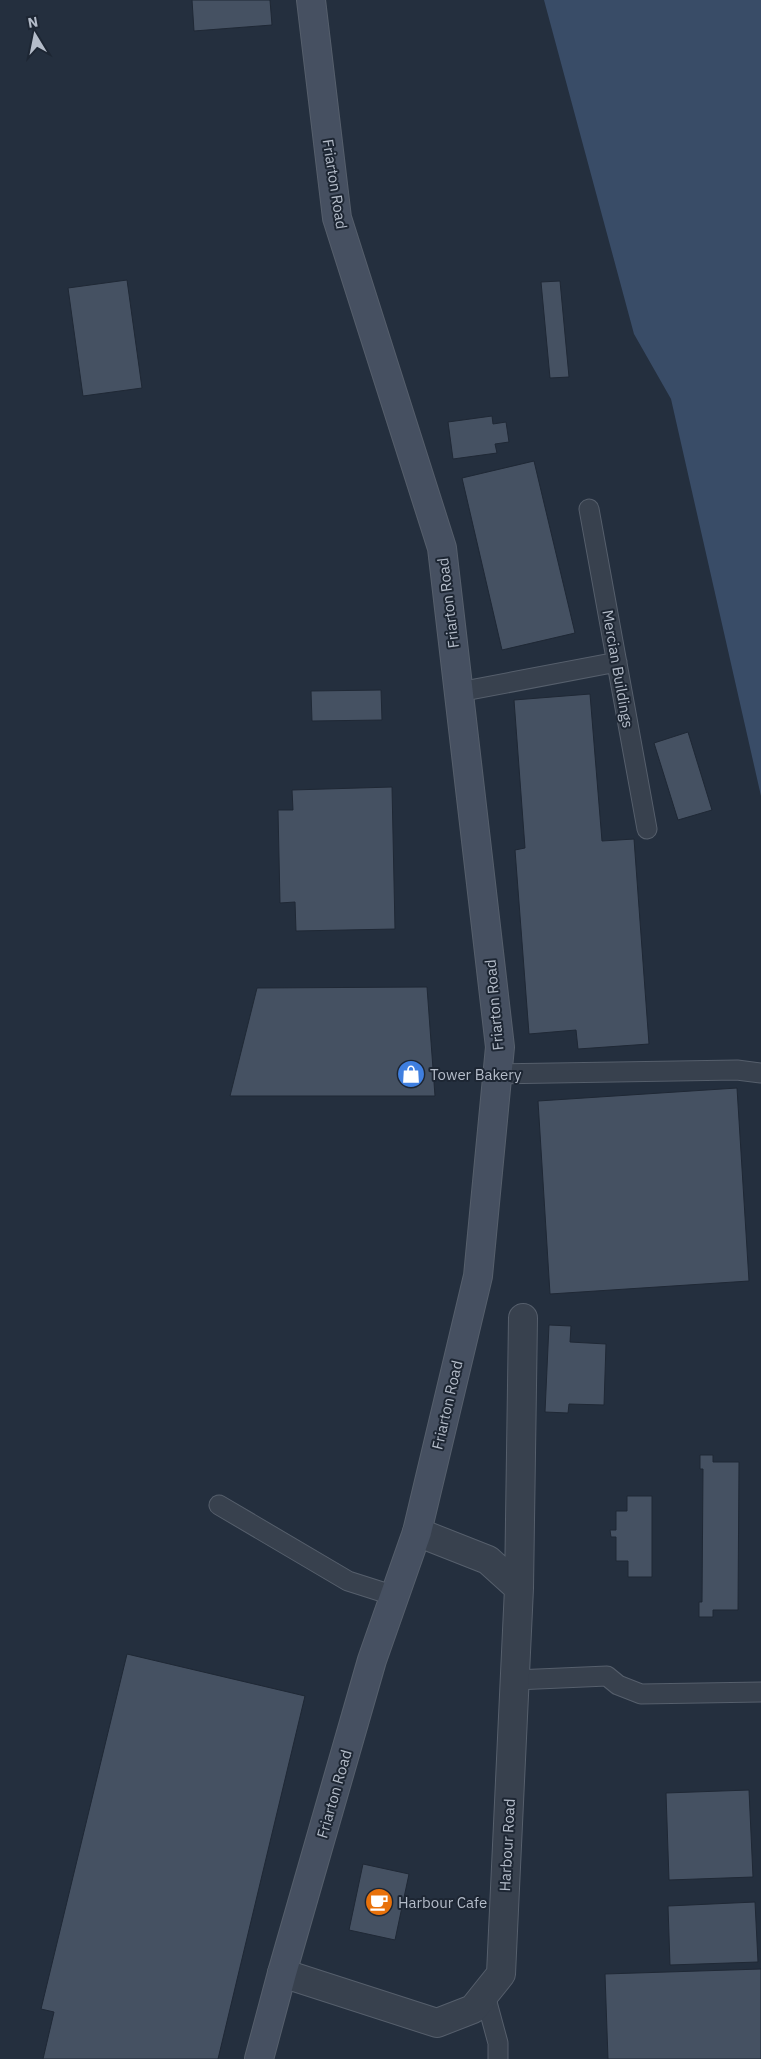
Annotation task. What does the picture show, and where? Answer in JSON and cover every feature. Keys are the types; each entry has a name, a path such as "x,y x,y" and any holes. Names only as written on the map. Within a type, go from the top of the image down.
{"street":[{"name":"Friarton Road","path":"259,2059 282,1972 372,1660 417,1532 478,1276 500,1048 442,548 337,218 311,0"},
{"name":"Harbour Road","path":"282,1972 437,2023 473,2009 501,1974 519,1588 523,1318"},
{"path":"417,1532 488,1560 519,1588"}],"lane":[{"name":"Mercian Buildings","path":"590,509 647,830"},
{"path":"459,692 617,662"},
{"path":"497,1074 736,1070 761,1073"},
{"path":"219,1505 348,1581 395,1596"},
{"path":"515,1680 607,1676 618,1685 641,1694 761,1692"},
{"path":"485,1995 498,2043 498,2059"}],"water":[{"path":"544,0 761,0 761,796 671,399 634,334"}],"building":[{"path":"192,0 270,0 272,25 194,31"},
{"path":"127,280 142,388 83,396 68,288"},
{"path":"560,281 569,377 550,378 541,282"},
{"path":"492,416 493,424 506,422 509,442 495,444 497,453 453,459 448,422"},
{"path":"534,461 575,633 502,650 462,478"},
{"path":"381,690 382,720 312,721 311,691"},
{"path":"590,694 602,841 634,839 649,1044 578,1049 576,1030 529,1034 515,850 525,848 514,700"},
{"path":"688,732 712,810 678,820 654,743"},
{"path":"392,787 395,929 296,931 295,902 280,903 278,810 293,810 292,790"},
{"path":"427,987 435,1096 230,1096 257,988"},
{"path":"737,1088 749,1281 550,1294 538,1101"},
{"path":"549,1325 571,1326 570,1342 606,1344 604,1405 569,1404 568,1413 545,1412"},
{"path":"700,1455 713,1455 713,1462 739,1462 738,1610 713,1610 713,1617 699,1617 699,1602 702,1602 703,1469 700,1469"},
{"path":"627,1496 652,1496 652,1577 628,1577 628,1561 616,1561 616,1537 611,1537 610,1530 616,1530 616,1511 627,1511"},
{"path":"127,1654 305,1696 218,2059 43,2059 54,2012 41,2009"},
{"path":"749,1790 753,1877 669,1880 666,1793"},
{"name":"Harbour Cafe","path":"363,1864 409,1874 395,1940 349,1930"},
{"path":"755,1902 758,1962 670,1965 668,1906"},
{"path":"761,1969 761,2059 608,2059 605,1974"}],"place":[{"name":"Tower Bakery","path":"411,1074"},
{"name":"Harbour Cafe","path":"379,1902"}]}
